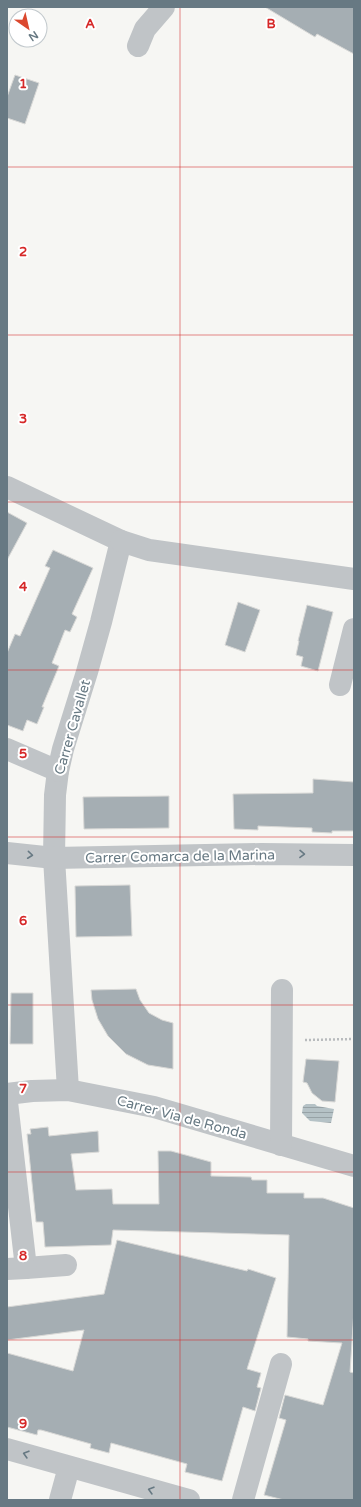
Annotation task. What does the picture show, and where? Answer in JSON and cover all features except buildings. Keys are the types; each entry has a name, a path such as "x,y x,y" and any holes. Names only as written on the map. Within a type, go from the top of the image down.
{"street":[{"path":"138,46 146,29 164,7"},
{"path":"7,487 121,541 150,550 354,578"},
{"name":"Carrer Cavallet","path":"68,1090 54,858 53,814 58,771 102,622 121,541"},
{"path":"340,685 354,629"},
{"path":"7,749 58,771"},
{"name":"Carrer Comarca de la Marina","path":"7,853 54,858 261,854 354,855"},
{"path":"282,990 282,1145"},
{"name":"Carrer Via de Ronda","path":"7,1094 32,1091 68,1090 154,1107 354,1166"},
{"path":"7,1102 16,1268 66,1265"},
{"path":"243,1500 281,1364"},
{"path":"7,1449 189,1500"},
{"path":"60,1500 69,1467"}],"path":[{"path":"282,1040 354,1039"}],"shaded area":[{"path":"306,1104 315,1104 317,1106 334,1109 331,1123 310,1121 302,1113 303,1106"}]}
